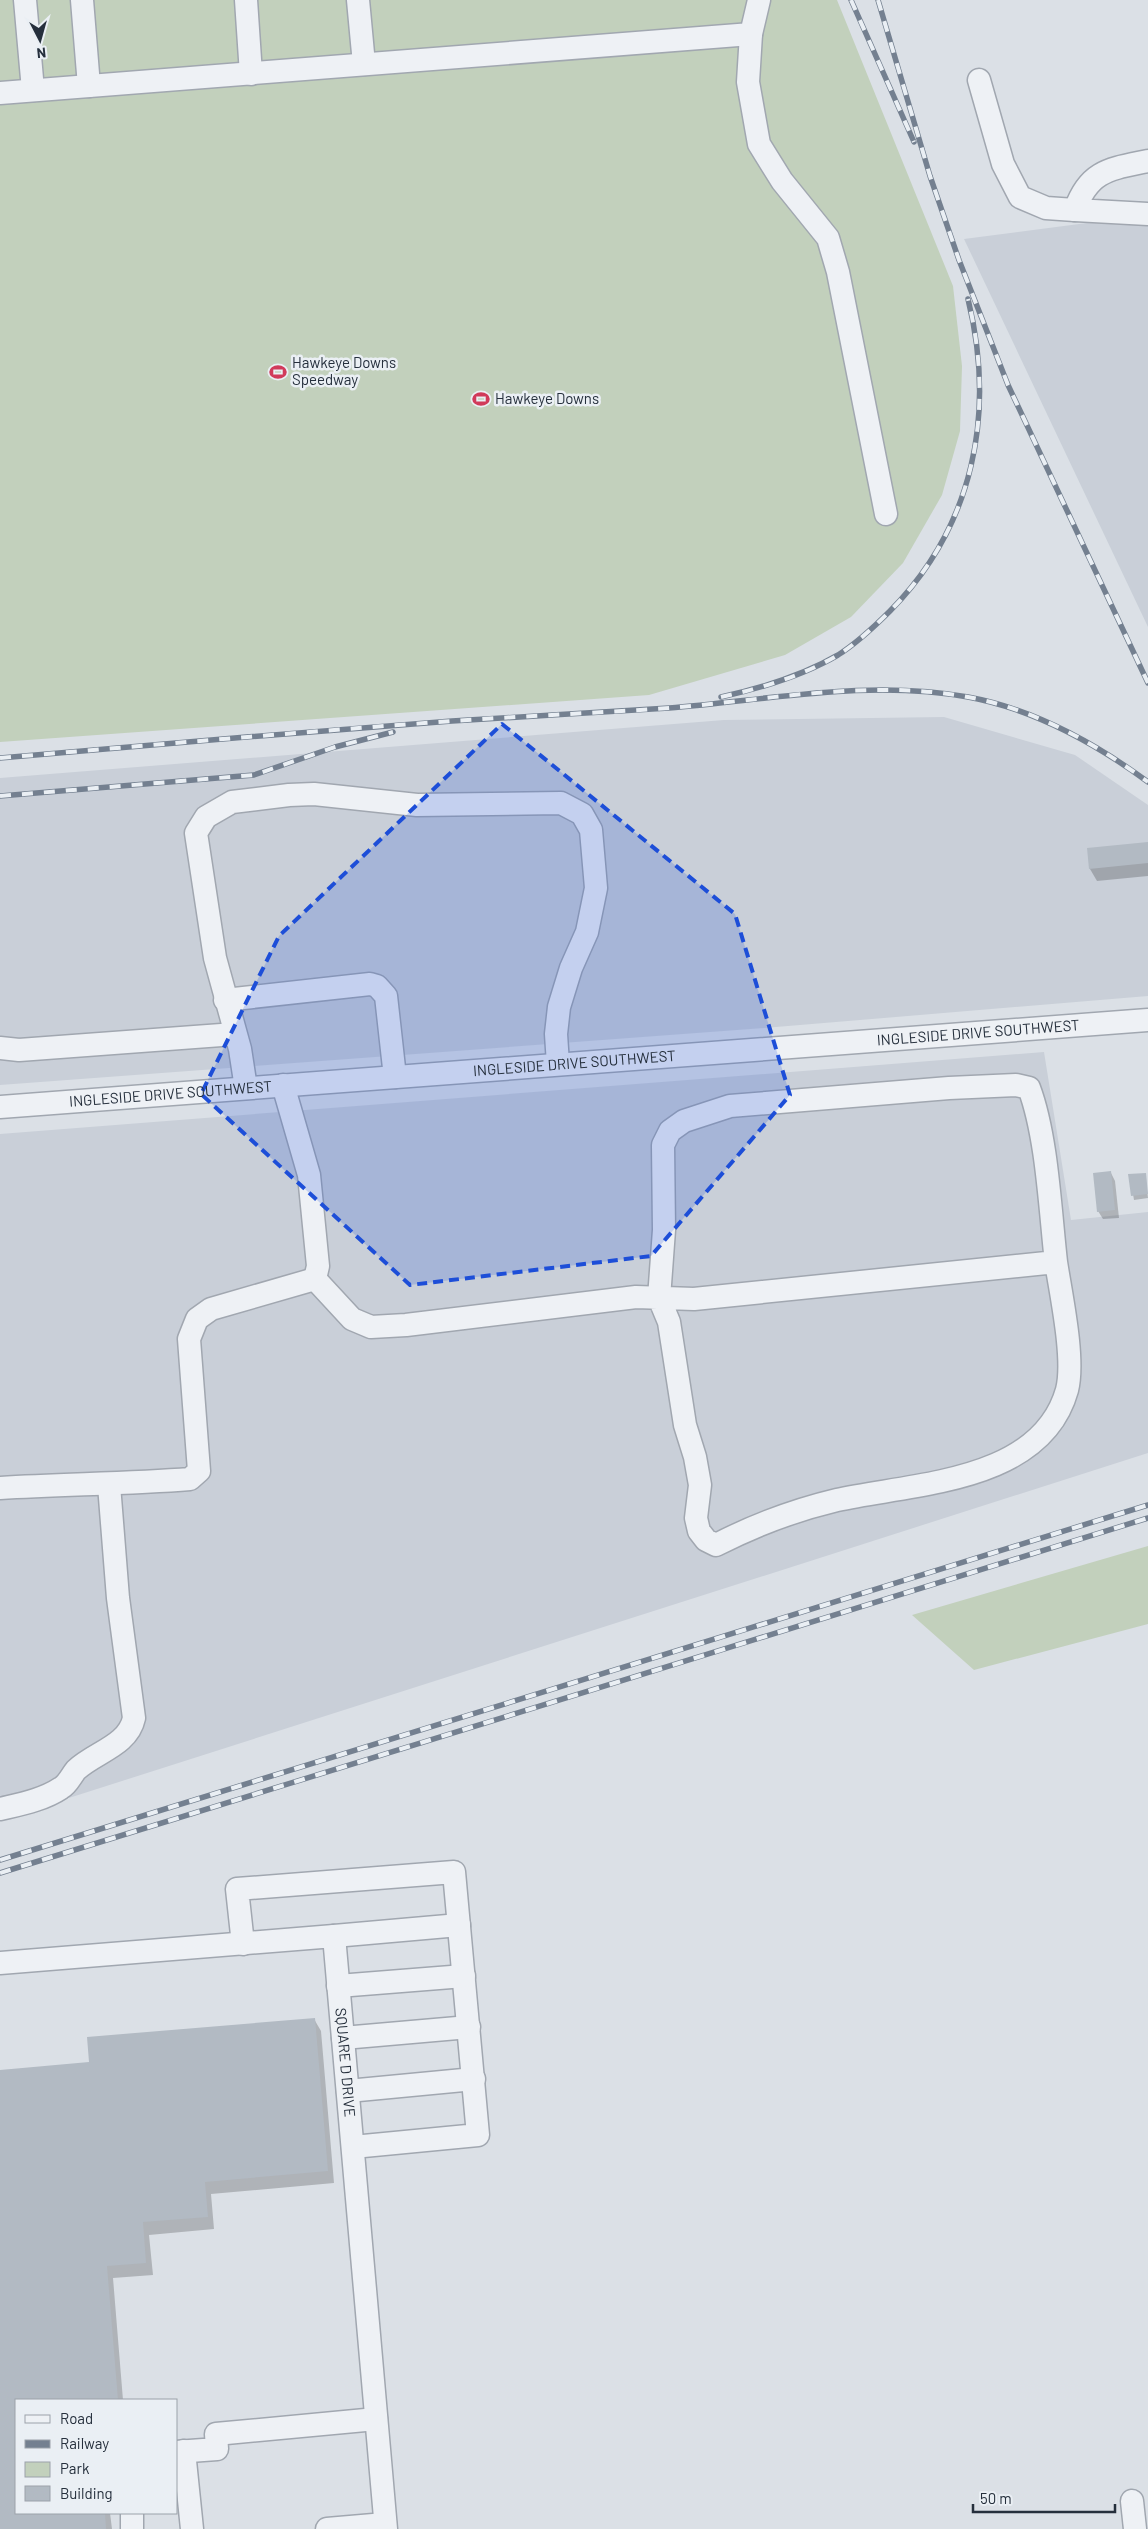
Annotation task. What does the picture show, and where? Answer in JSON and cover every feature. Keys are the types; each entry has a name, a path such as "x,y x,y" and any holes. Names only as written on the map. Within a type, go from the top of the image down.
{"street":[{"path":"25,0 33,90"},
{"path":"82,0 89,86"},
{"path":"246,0 252,74"},
{"path":"358,0 364,64"},
{"path":"759,0 751,34 748,82 759,144 782,181 828,238 838,272 886,514"},
{"path":"0,93 751,34"},
{"path":"979,80 1003,164 1020,197 1046,208 1148,214"},
{"path":"1075,210 1081,193 1088,183 1103,172 1148,161"},
{"path":"246,1088 235,1034 215,958 196,833 206,817 232,802 314,794 417,805 561,803 582,814 591,830 596,888 587,932 571,968 559,1006 556,1034 558,1064"},
{"path":"225,1000 370,984 377,986 386,996 395,1077"},
{"name":"INGLESIDE DRIVE SOUTHWEST","path":"0,1106 1148,1020"},
{"path":"0,1048 18,1050 235,1034"},
{"path":"283,1085 309,1175 318,1266 315,1279"},
{"path":"1016,1085 1029,1088 1035,1104 1040,1136 1056,1262 1069,1361 1067,1390 1052,1422 1030,1446 1003,1463 934,1484 838,1500 783,1515 716,1545 706,1540 699,1531 696,1518 700,1485 695,1456 685,1425 669,1322 660,1298 664,1230 663,1145 670,1131 684,1121 730,1106 949,1088 1016,1085"},
{"path":"315,1279 352,1319 371,1327 406,1325 636,1297 694,1299 1056,1262"},
{"path":"0,1488 63,1484 109,1485 190,1479 199,1471 189,1339 197,1319 211,1309 315,1279"},
{"path":"0,1810 29,1802 63,1787 77,1770 113,1746 132,1730 134,1718 118,1598 109,1485"},
{"path":"243,1944 237,1889 454,1872 478,2135 352,2147"},
{"path":"0,1963 460,1925"},
{"name":"SQUARE D DRIVE","path":"328,2529 386,2526 334,1936"},
{"path":"338,1986 464,1976"},
{"path":"343,2038 469,2027"},
{"path":"348,2091 474,2079"},
{"path":"192,2529 180,2452 217,2449 216,2434 376,2419"},
{"path":"1132,2501 1134,2529"},
{"path":"132,2514 132,2529"}],"highlighted area":[{"path":"502,724 735,914 790,1095 651,1256 410,1285 201,1094 279,936"}],"shaded area":[{"path":"1148,215 1148,627 964,239"},
{"path":"944,717 1075,755 1148,805 1148,996 764,1028 0,1085 0,778 724,720"},
{"path":"1044,1052 1071,1220 1148,1212 1148,1453 0,1820 0,1134"}],"green space":[{"name":"Hawkeye Downs","path":"0,0 837,0 953,286 962,366 960,431 942,495 903,563 851,617 785,655 649,695 0,742"},
{"path":"1148,1546 1148,1624 974,1670 912,1615"}],"building":[{"path":"1148,842 1148,863 1089,869 1087,848"},
{"path":"1111,1171 1115,1210 1097,1212 1093,1173"},
{"path":"1146,1173 1148,1194 1131,1196 1128,1174"},
{"path":"315,2018 328,2171 205,2182 208,2217 143,2222 146,2263 107,2266 118,2399 15,2399 15,2514 105,2514 106,2529 0,2529 0,2070 89,2062 87,2037"}],"railway":[{"path":"851,0 914,142"},
{"path":"878,0 930,176 959,260 1008,385 1148,683"},
{"path":"721,697 752,690 796,675 838,655 866,634 890,611 919,578 942,542 959,505 971,466 978,425 979,384 976,342 968,299"},
{"path":"0,758 395,725 669,708 856,690 894,690 968,697 993,702 1017,710 1063,729 1085,741 1148,782"},
{"path":"0,796 254,775 335,747 393,732"},
{"path":"0,1860 1148,1505"},
{"path":"0,1873 1148,1518"}],"place":[{"name":"Hawkeye Downs Speedway","path":"278,372"},
{"name":"Hawkeye Downs","path":"481,399"}]}
